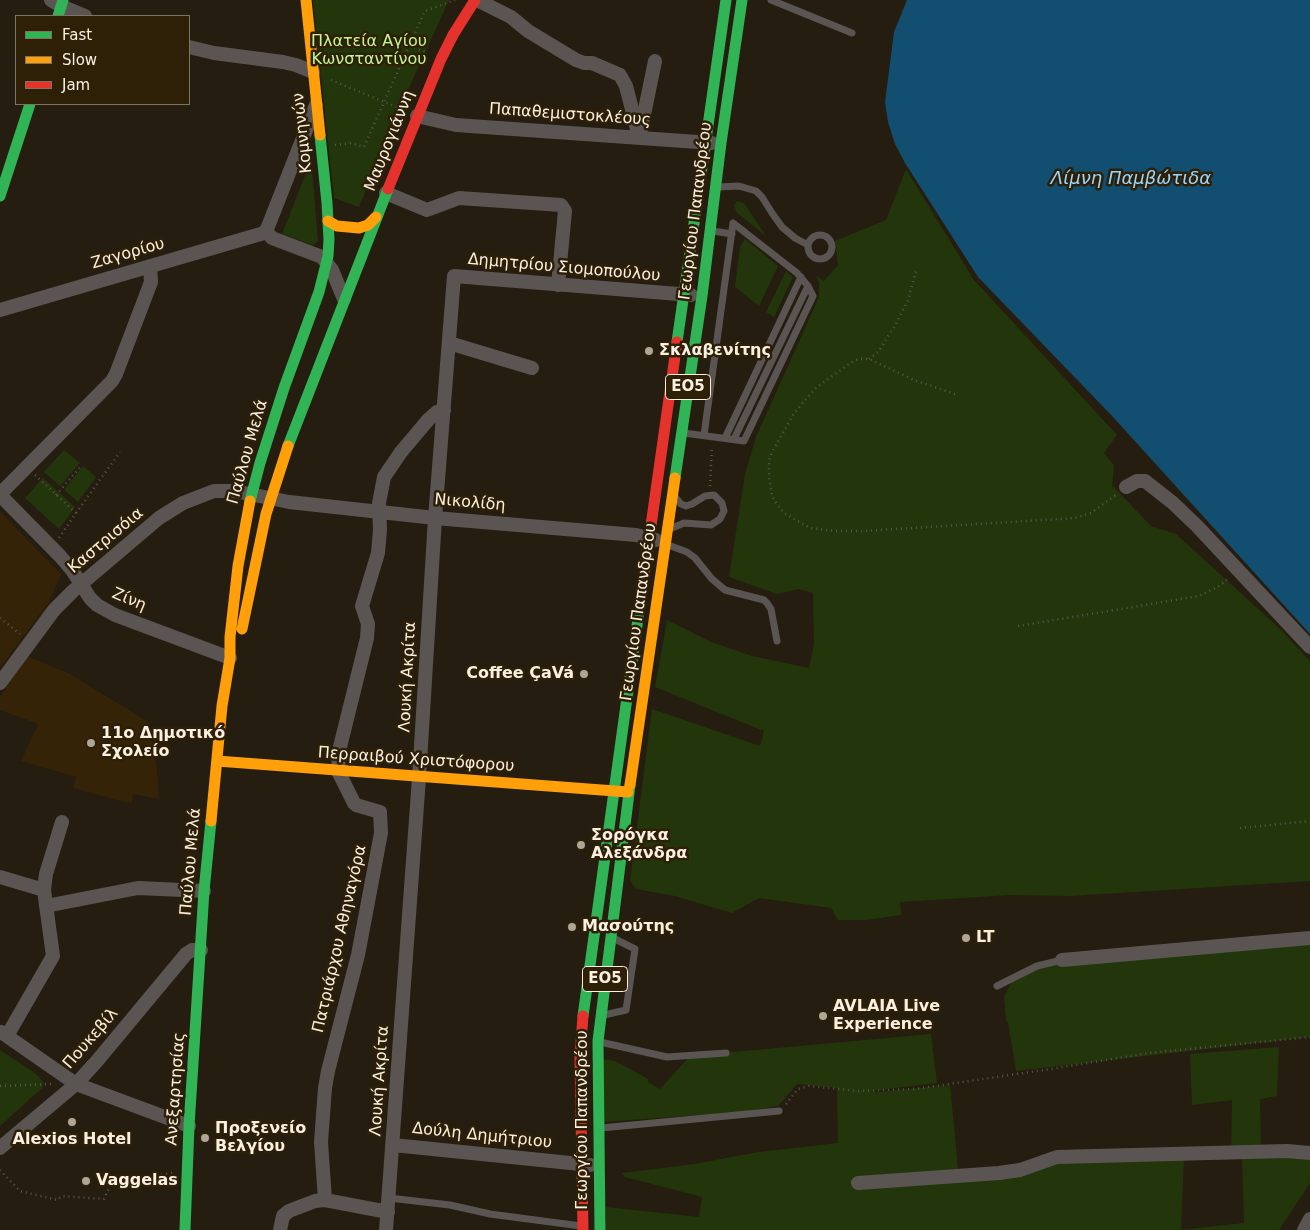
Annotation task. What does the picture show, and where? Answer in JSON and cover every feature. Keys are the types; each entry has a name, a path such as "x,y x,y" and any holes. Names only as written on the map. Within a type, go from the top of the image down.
{"main road":[{"name":"Κομνηνών","path":"306,0 328,221 329,249 327,263"},
{"name":"Μαυρογιάννη","path":"344,299 441,59 453,35 476,0"},
{"name":"Γεωργίου Παπανδρέου","path":"583,1228 581,1037 613,792 704,142 726,0"},
{"name":"Γεωργίου Παπανδρέου","path":"600,1230 598,1041 629,792 702,296 721,143 742,0"},
{"path":"0,196 30,105"},
{"path":"328,221 337,226 359,228 376,218"},
{"name":"Παύλου Μελά","path":"201,950 204,891 222,706 230,658 230,636 238,566 251,494 284,388 319,292 327,263"},
{"name":"Παύλου Μελά","path":"230,658 240,637 270,498 344,299"},
{"name":"Περραιβού Χριστόφορου","path":"217,761 629,792"},
{"name":"Ανεξαρτησίας","path":"185,1230 189,1126 201,950"}],"street":[{"path":"476,0 511,17 528,31 576,60 592,63 620,75 626,86 640,137"},
{"path":"58,6 82,15"},
{"path":"190,47 291,64 313,72"},
{"path":"640,137 655,61"},
{"path":"316,104 266,231 272,238 320,255 332,270 344,299"},
{"name":"Παπαθεμιστοκλέους","path":"417,116 456,125 721,143"},
{"path":"386,193 427,210 459,198 561,205 565,211 558,284"},
{"name":"Ζαγορίου","path":"0,310 266,231"},
{"path":"0,494 109,384 116,374 151,282 150,266"},
{"name":"Δημητρίου Σιομοπούλου","path":"454,276 702,296"},
{"name":"Λουκή Ακρίτα","path":"386,1230 419,776 435,518 454,276"},
{"path":"449,343 532,368"},
{"path":"338,771 339,751 367,638 368,624 362,606 378,553 380,498 386,472 428,420 437,412 444,410"},
{"path":"1126,487 1136,481 1144,481 1173,502 1198,526 1310,647"},
{"name":"Καστρισόια","path":"0,683 54,610 159,518 183,503 214,491 227,490 270,498"},
{"name":"Ζίνη","path":"0,494 72,570 93,602 115,615 230,658"},
{"name":"Νικολίδη","path":"270,498 435,518 666,539"},
{"name":"Πατριάρχου Αθηναγόρα","path":"325,1200 321,1142 325,1088 358,955 382,833 380,812 356,806 338,771"},
{"path":"62,822 46,874 44,890 53,956 4,1034 76,1084 189,1126"},
{"path":"0,877 44,890"},
{"path":"46,906 138,888 204,891"},
{"path":"1062,960 1310,938"},
{"name":"Πουκεβίλ","path":"0,1148 76,1084 186,954 192,950 201,950"},
{"name":"Δούλη Δημήτριου","path":"393,1145 598,1166"},
{"path":"858,1183 999,1173 1028,1168 1042,1161 1057,1157 1287,1151 1310,1153"},
{"path":"280,1230 283,1216 288,1210 310,1202 325,1200 388,1205"},
{"path":"1304,1230 1310,1219"}],"lane":[{"path":"771,0 852,33"},
{"path":"716,187 739,186 756,191 782,227 795,238 808,245"},
{"path":"664,430 704,436 734,439 744,441 812,296 808,286 801,277 733,223 704,436"},
{"path":"710,231 732,234"},
{"path":"725,438 801,277"},
{"path":"673,493 681,504 686,506 703,496 717,497 723,506 723,513 719,521 705,526 681,523 672,527 666,539 695,558 712,579 725,590 764,600 771,610 777,641"},
{"path":"601,1016 626,1010 635,949 611,936"},
{"path":"997,986 1037,966 1062,960"},
{"path":"598,1041 667,1057 726,1053"},
{"path":"598,1128 779,1111"},
{"path":"388,1205 450,1205 490,1214 583,1228"}],"path":[{"path":"321,147 351,143 364,147 425,11 455,0"},
{"path":"313,72 417,116"},
{"path":"869,359 878,352 896,324 908,300 916,271"},
{"path":"955,394 914,380 869,359 858,359 849,364 816,388 793,415 769,460 772,496 784,513 804,525 810,528 835,532 1076,518 1091,513 1126,487"},
{"path":"710,495 713,437"},
{"path":"52,547 120,452"},
{"path":"56,495 82,465"},
{"path":"26,467 76,513"},
{"path":"1018,626 1199,596 1219,586 1238,570"},
{"path":"0,618 30,642"},
{"path":"1240,828 1310,821"},
{"path":"779,1111 798,1089 809,1086 880,1092 915,1089 1149,1052 1310,1037"},
{"path":"0,1086 76,1084"},
{"path":"0,1170 20,1191 57,1200 62,1196 104,1199 112,1181 187,1171"}],"shaded area":[{"path":"0,511 61,574 49,602 0,668"},
{"name":"11ο Δημοτικό Σχολείο","path":"27,656 70,674 150,723 159,799 133,794 132,804 73,788 76,777 21,761 38,724 0,710 0,697"}],"green space":[{"name":"Πλατεία Αγίου Κωνσταντίνου","path":"313,0 449,0 397,114 359,207 334,198"},
{"path":"308,168 312,170 318,241 313,245 282,234"},
{"path":"906,169 974,280 1117,435 1104,453 1114,465 1112,485 1151,526 1176,534 1279,628 1310,661 1310,881 1071,896 1009,895 900,902 901,915 866,920 838,920 831,908 759,898 732,913 675,896 636,889 630,881 652,709 760,746 764,731 655,687 667,620 711,642 752,656 809,668 814,644 813,593 798,589 777,594 729,577 745,474 756,437 819,297 819,283 816,276 824,281 838,265 835,241 886,220"},
{"path":"737,201 744,203 766,236 737,213 734,206"},
{"path":"745,239 778,266 759,306 735,287 740,247"},
{"path":"786,271 793,277 774,317 766,312"},
{"path":"64,450 80,463 60,486 44,472"},
{"path":"83,466 96,477 78,502 64,490"},
{"path":"43,478 75,507 59,529 25,498"},
{"path":"1310,938 1310,1037 1016,1071 1008,1022 1006,1020 1004,997 1014,977 1062,960"},
{"path":"931,1034 937,1083 869,1091 880,1092 950,1085 959,1179 1048,1161 1184,1156 1181,1230 606,1230 606,1207 699,1217 702,1197 625,1177 622,1173 694,1164 759,1152 838,1143 837,1088 797,1084 778,1106 743,1112 602,1122 603,1059 615,1061 648,1079 648,1082 660,1089 690,1056"},
{"path":"1279,1047 1277,1096 1260,1099 1261,1149 1231,1152 1232,1100 1192,1105 1190,1054"},
{"path":"0,1050 35,1073 44,1084 42,1088 0,1126"},
{"path":"1299,1156 1310,1159 1310,1183 1279,1230 1181,1230 1244,1223 1242,1159"}],"water":[{"name":"Λίμνη Παμβώτιδα","path":"907,0 1310,0 1310,634 1113,417 978,277 905,163 895,144 888,122 885,102 894,32"}],"traffic: fast":[{"path":"58,15 63,0"},
{"path":"677,342 726,0"},
{"path":"675,478 742,0"},
{"path":"0,196 30,105"},
{"path":"250,501 284,388 319,292 328,256 327,203 320,135"},
{"path":"288,446 388,189"},
{"path":"583,1016 643,582"},
{"path":"600,1230 598,1041 630,785"},
{"path":"185,1230 189,1126 204,891 211,821"}],"traffic: slow":[{"path":"306,0 320,135"},
{"path":"328,221 337,226 359,228 368,225 376,217"},
{"path":"242,629 266,514 288,446"},
{"path":"630,785 675,478"},
{"path":"211,821 222,706 230,658 230,637 238,566 250,501"},
{"path":"217,761 628,792"}],"traffic: jam":[{"path":"388,189 441,59 453,35 475,0"},
{"path":"643,582 677,342"},
{"path":"583,1016 580,1056 583,1230"}],"place":[{"name":"Σκλαβενίτης","path":"649,351"},
{"name":"Coffee ÇaVá","path":"584,674"},
{"name":"11ο Δημοτικό Σχολείο","path":"91,743"},
{"name":"Σορόγκα Αλεξάνδρα","path":"581,845"},
{"name":"Μασούτης","path":"572,927"},
{"name":"LT","path":"966,938"},
{"name":"AVLAIA Live Experience","path":"823,1016"},
{"name":"Alexios Hotel","path":"72,1122"},
{"name":"Προξενείο Βελγίου","path":"205,1138"},
{"name":"Vaggelas","path":"86,1181"}]}
